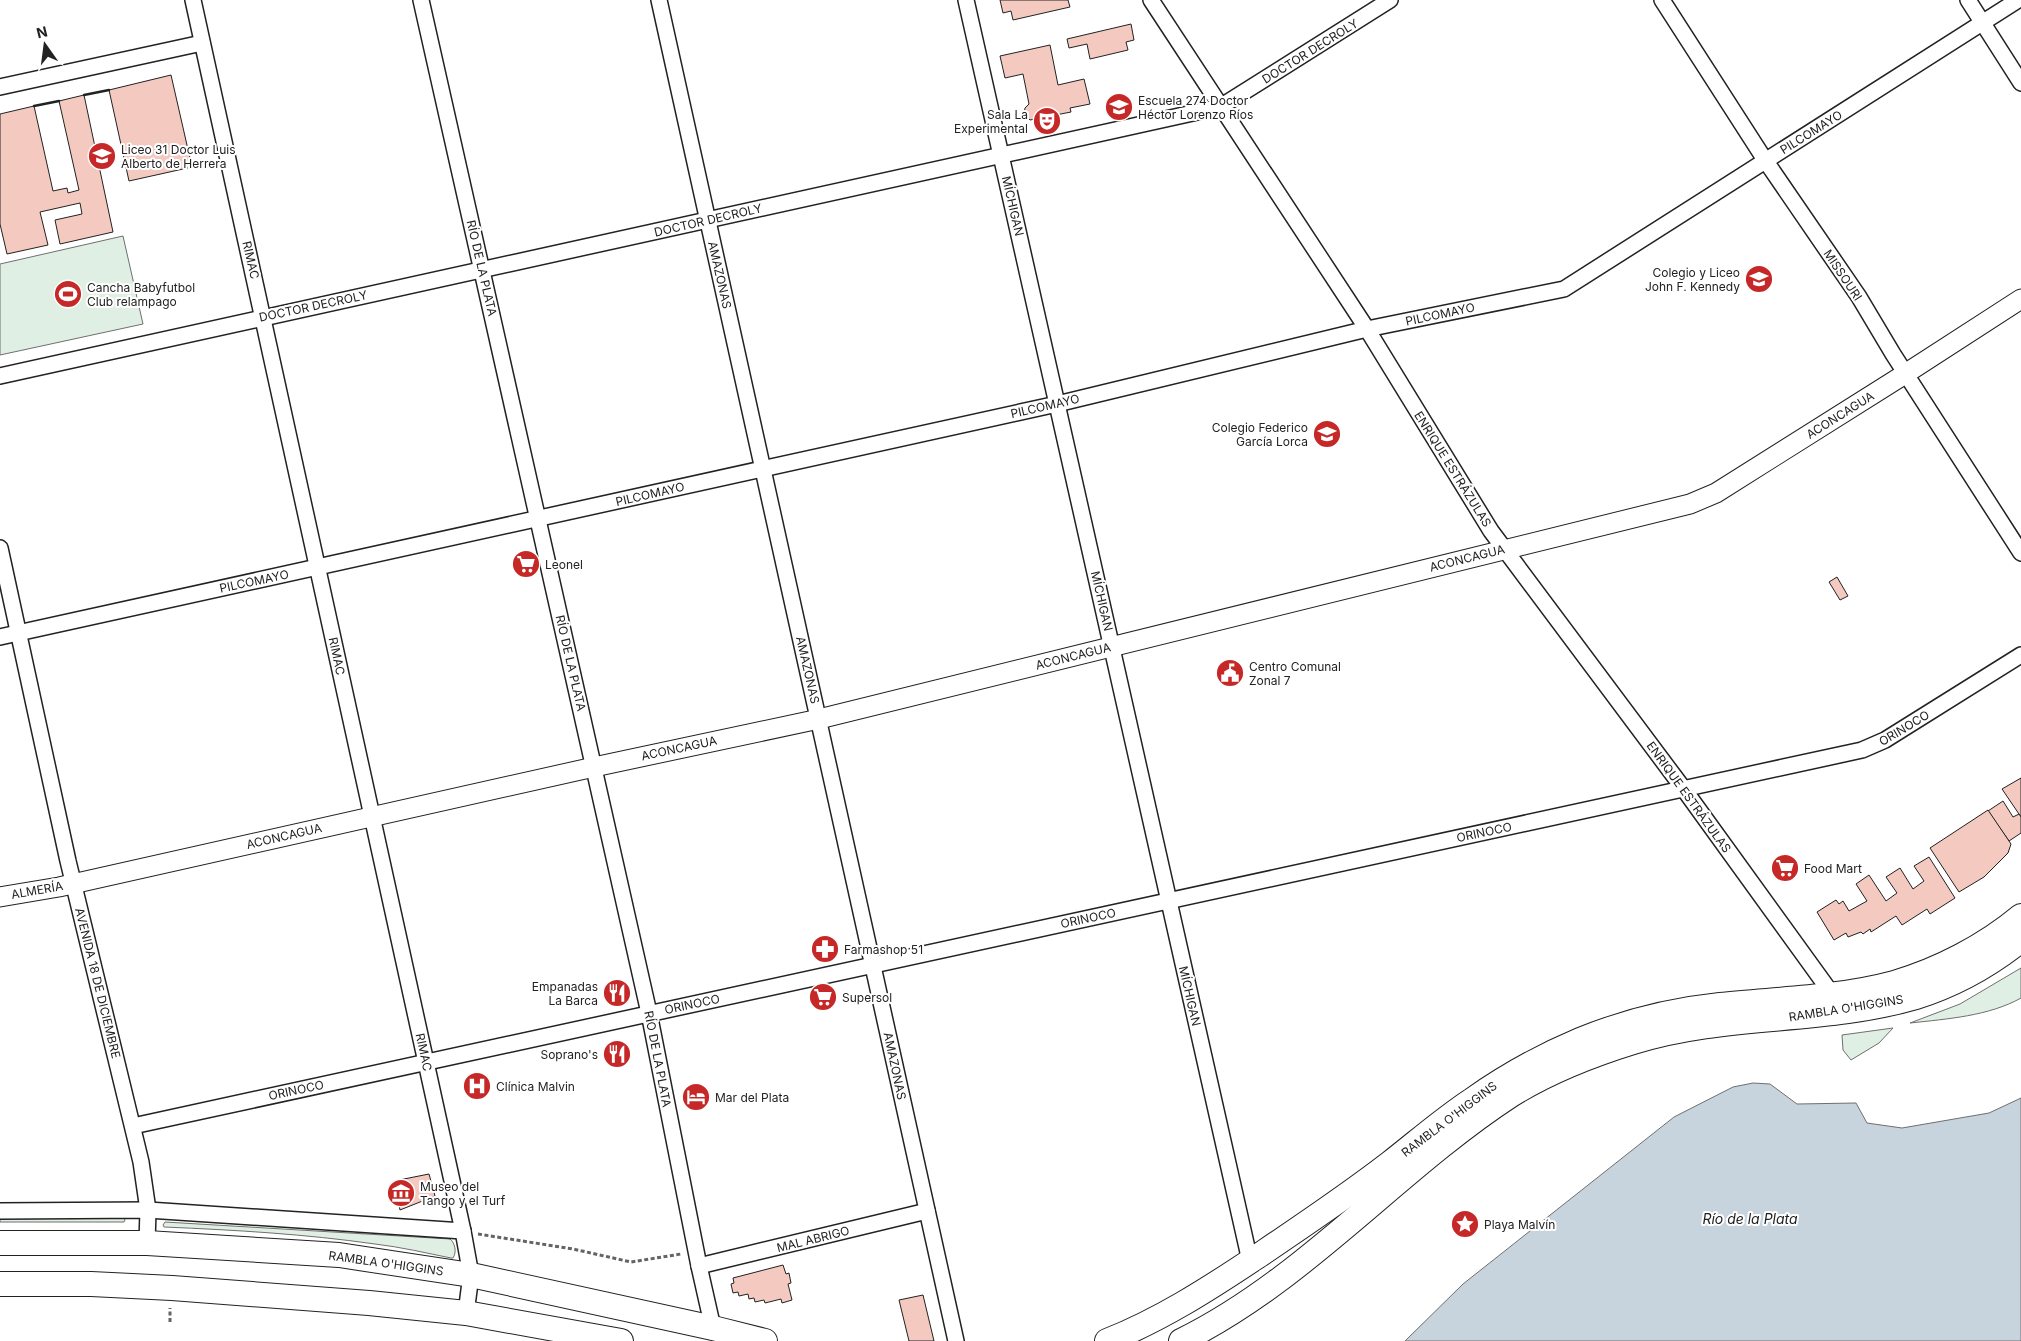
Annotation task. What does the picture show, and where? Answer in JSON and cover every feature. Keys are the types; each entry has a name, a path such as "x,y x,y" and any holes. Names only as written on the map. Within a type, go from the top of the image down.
{"main road":[{"name":"RAMBLA O'HIGGINS","path":"1106,1341 1137,1329 1171,1311 1250,1261 1327,1210 1469,1101 1543,1056 1583,1039 1667,1013 1718,1005 1832,994 1893,983 1921,974 1976,947 2021,916"},
{"name":"RAMBLA O'HIGGINS","path":"1181,1341 1259,1294 1374,1203 1455,1134 1512,1094 1554,1072 1596,1054 1671,1031 1844,1011 1917,996 1945,986 1980,969 2021,940"},
{"name":"RAMBLA O'HIGGINS","path":"0,1243 147,1242 339,1255 471,1275 765,1341"},
{"path":"0,1284 91,1284 172,1288 369,1303 466,1313 621,1341"}],"street":[{"name":"RIMAC","path":"193,0 463,1231 471,1275 466,1313"},
{"name":"RÍO DE LA PLATA","path":"421,0 649,1013 713,1328"},
{"name":"AMAZONAS","path":"659,0 956,1341"},
{"name":"MÍCHIGAN","path":"966,0 1250,1261"},
{"name":"ENRIQUE ESTRÁZULAS","path":"1151,0 1367,329 1484,521 1683,788 1832,994"},
{"name":"DOCTOR DECROLY","path":"0,376 263,316 482,270 1220,107 1390,0"},
{"name":"MISSOURI","path":"1662,0 1766,160 1859,297 1905,374 2021,553"},
{"path":"1968,0 2021,83"},
{"name":"PILCOMAYO","path":"0,637 1057,404 1367,329 1564,289 2018,0"},
{"path":"0,87 202,43"},
{"name":"ACONCAGUA","path":"74,883 819,719 1703,499 1716,493 2021,299"},
{"name":"AVENIDA 18 DE DICIEMBRE","path":"0,548 74,883 141,1162 148,1210 147,1242"},
{"name":"ORINOCO","path":"133,1126 1862,750 1874,746 2021,655"},
{"name":"ALMERÍA","path":"0,897 37,892 74,883"},
{"path":"0,1211 148,1210 463,1231"},
{"name":"MAL ABRIGO","path":"699,1266 927,1211"}],"path":[{"path":"463,1231 565,1247 632,1262 684,1254 699,1266"}],"green space":[{"name":"Cancha Babyfutbol Club relampago","path":"123,236 143,324 0,355 0,264"},
{"path":"2021,968 2021,998 2009,1004 1982,1013 1910,1023 1960,1004"},
{"path":"1893,1028 1879,1043 1851,1060 1843,1050 1842,1035"},
{"path":"0,1218 124,1218 125,1220 124,1222 0,1222"},
{"path":"165,1222 450,1239 454,1245 455,1253 453,1258 451,1258 394,1247 322,1238 244,1231 164,1227"}],"water":[{"name":"Río de la Plata","path":"1753,1083 1770,1084 1797,1104 1856,1103 1867,1123 1902,1128 1989,1113 2021,1098 2021,1341 1405,1341 1463,1284 1674,1117 1733,1087"}],"building":[{"path":"1000,0 1068,0 1070,7 1013,20 1011,11 1003,13"},
{"path":"1131,24 1134,40 1126,42 1128,50 1090,59 1087,44 1069,48 1067,39"},
{"path":"1050,45 1058,85 1084,79 1090,104 1070,108 1071,112 1030,120 1024,114 1025,108 1029,104 1023,74 1005,78 1000,56"},
{"path":"171,75 192,167 129,181 109,90"},
{"path":"84,95 113,232 60,244 55,220 82,214 80,203 40,212 48,245 7,254 0,224 0,114 34,106 53,191 67,188 68,193 79,190 59,101"},
{"path":"1837,577 1848,596 1840,600 1829,582"},
{"path":"2021,778 2021,817 2002,789"},
{"path":"2003,801 2013,817 2019,814 2021,817 2021,833 2009,841 1988,811"},
{"path":"1988,810 2011,844 2008,853 1984,877 1959,892 1930,848"},
{"path":"1929,857 1955,898 1930,914 1927,909 1902,925 1896,916 1871,932 1870,929 1863,934 1861,932 1848,937 1846,933 1834,940 1817,912 1836,900 1839,904 1843,901 1849,911 1867,901 1856,884 1869,875 1886,901 1897,893 1886,877 1900,868 1913,889 1924,881 1914,866"},
{"path":"429,1174 435,1196 400,1210 394,1181"},
{"path":"783,1265 786,1274 789,1273 791,1283 788,1284 792,1300 782,1303 781,1299 765,1303 764,1300 755,1302 754,1298 749,1299 748,1294 739,1296 738,1292 733,1293 731,1284 734,1283 733,1278"},
{"path":"923,1295 934,1341 909,1341 899,1300"}],"wall":[{"path":"84,95 109,90"},
{"path":"34,106 59,101"}],"place":[{"name":"Escuela 274 Doctor Héctor Lorenzo Ríos","path":"1119,107"},
{"name":"Sala La Experimental","path":"1047,121"},
{"name":"Liceo 31 Doctor Luis Alberto de Herrera","path":"102,156"},
{"name":"Colegio y Liceo John F. Kennedy","path":"1759,279"},
{"name":"Cancha Babyfutbol Club relampago","path":"68,294"},
{"name":"Colegio Federico García Lorca","path":"1327,434"},
{"name":"Leonel","path":"526,564"},
{"name":"Centro Comunal Zonal 7","path":"1230,673"},
{"name":"Food Mart","path":"1785,868"},
{"name":"Farmashop 51","path":"825,949"},
{"name":"Empanadas La Barca","path":"617,993"},
{"name":"Supersol","path":"823,997"},
{"name":"Soprano's","path":"617,1054"},
{"name":"Clínica Malvin","path":"477,1086"},
{"name":"Mar del Plata","path":"696,1097"},
{"name":"Museo del Tango y el Turf","path":"401,1193"},
{"name":"Playa Malvín","path":"1465,1224"}]}
